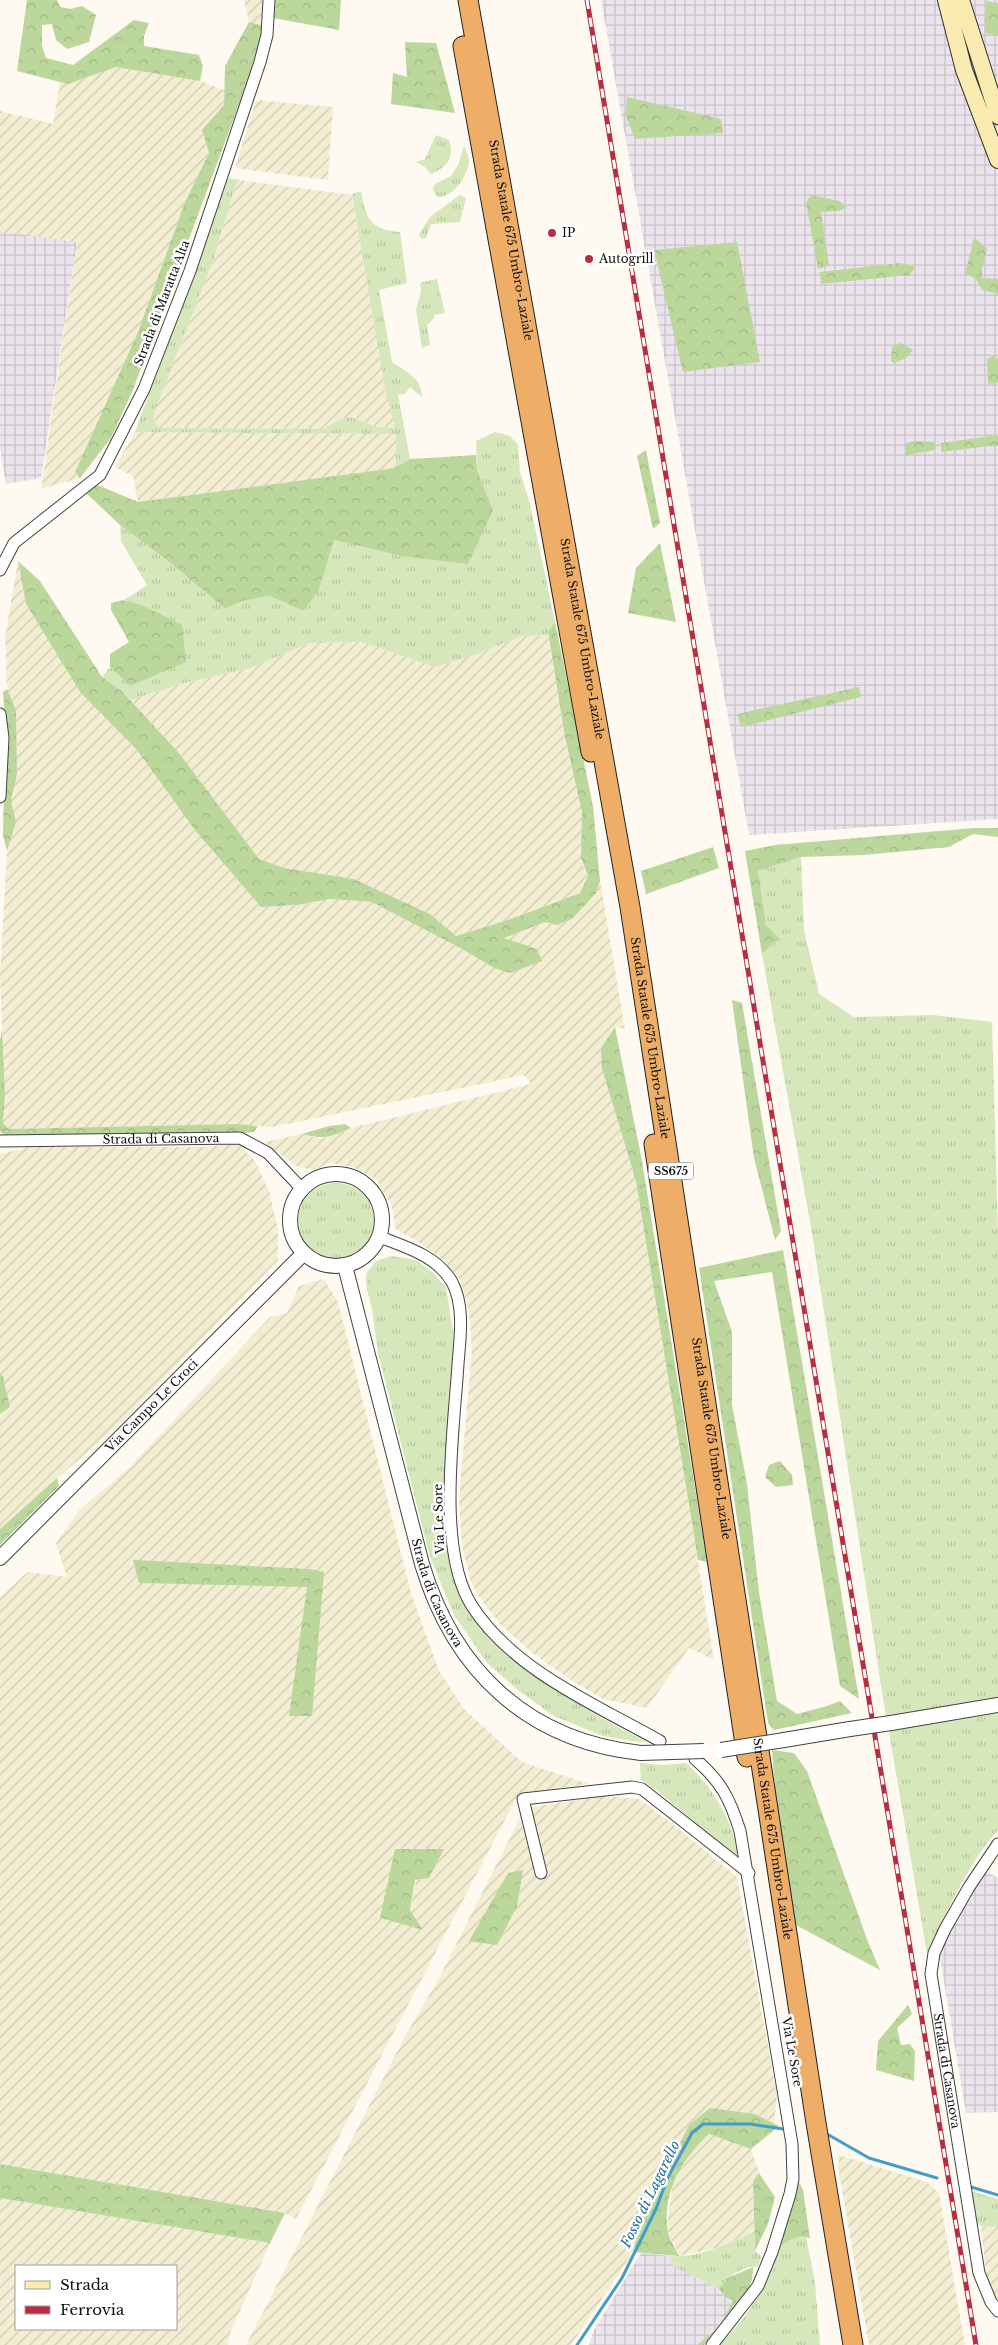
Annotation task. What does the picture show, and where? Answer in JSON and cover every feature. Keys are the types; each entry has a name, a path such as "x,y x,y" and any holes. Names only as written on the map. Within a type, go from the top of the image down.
{"highway":[{"name":"Strada Statale 675 Umbro-Laziale","path":"456,0 472,102 605,828 632,988 709,1520 841,2345"},
{"name":"Strada Statale 675 Umbro-Laziale","path":"468,0 630,906 816,2123 853,2345"}],"main road":[{"path":"946,0 964,70 998,160"},
{"path":"961,0 998,116"}],"street":[{"name":"Strada di Maratta Alta","path":"0,570 14,543 100,474 144,389 190,271 260,62 267,35 269,0"},
{"path":"0,714 3,738 0,797"},
{"name":"Strada di Casanova","path":"0,1141 240,1138 268,1153 302,1189"},
{"path":"340,1174 361,1181 369,1188 380,1206 382,1222 380,1237 366,1256 345,1266 323,1265 304,1253 294,1239 290,1222 293,1204 302,1189 310,1182 330,1175 340,1174"},
{"name":"Via Le Sore","path":"380,1237 430,1258 452,1282 457,1299 460,1326 452,1484 452,1540 459,1577 472,1606 493,1632 522,1660 548,1678 660,1741"},
{"name":"Via Campo Le Croci","path":"0,1558 304,1253"},
{"name":"Strada di Casanova","path":"345,1266 430,1592 451,1635 494,1688 524,1712 555,1730 582,1741 614,1750 699,1755 998,1705"},
{"name":"Via Le Sore","path":"699,1755 723,1788 733,1807 740,1831 749,1873 788,2109 793,2179 772,2252 758,2286 712,2345"},
{"path":"541,1873 523,1799 632,1787 642,1789 742,1870 749,1873"},
{"name":"Strada di Casanova","path":"998,1844 969,1887 945,1929 934,1953 931,1974 979,2273 991,2302 998,2311"}],"shaded area":[{"path":"244,0 262,0 264,26 249,22"},
{"path":"601,0 998,0 998,819 749,835"},
{"path":"116,67 200,81 224,90 224,105 202,130 209,153 185,202 138,332 75,472 80,478 41,489 77,242 0,231 0,111 53,124 60,82 68,84"},
{"path":"256,100 333,107 328,180 235,168"},
{"path":"240,180 352,194 385,389 396,428 378,427 350,417 337,421 323,429 158,428 153,418 156,408 214,258 236,184"},
{"path":"0,231 77,242 41,478 6,484 0,449"},
{"path":"135,432 397,434 396,468 138,502 133,476 115,467"},
{"path":"18,561 26,604 80,692 137,750 194,829 261,907 297,905 330,899 373,902 494,968 516,943 503,938 545,922 557,925 596,893 600,881 625,1029 615,1027 602,1069 636,1181 714,1660 689,1648 647,1708 603,1699 574,1682 531,1652 501,1625 482,1601 471,1582 462,1545 459,1500 472,1349 469,1311 461,1281 446,1262 416,1240 395,1229 392,1206 376,1179 353,1167 330,1163 314,1170 298,1167 264,1142 302,1134 320,1139 351,1128 531,1084 524,1075 272,1127 236,1124 9,1129 3,1123 5,1094 0,976 7,851 16,822 11,801 17,774 16,710 7,689 5,637"},
{"path":"548,635 565,737 582,812 583,866 588,876 580,893 514,918 456,936 430,914 354,879 284,868 259,859 179,753 131,700 184,683 251,668 309,643 362,642 434,667 478,654 521,636"},
{"path":"238,1143 255,1161 269,1191 278,1229 278,1260 127,1417 0,1529 0,1414 10,1407 3,1376 0,1374 0,1154 29,1147 207,1147"},
{"path":"324,1279 338,1302 411,1593 439,1671 464,1709 522,1762 589,1784 519,1793 296,2219 285,2213 0,2164 0,1597 28,1572 67,1577 56,1543 80,1509 128,1469 270,1317 287,1313 299,1286","holes":["395,1849 444,1849 429,1878 416,1880 410,1910 423,1929 381,1918"]},
{"path":"605,1796 639,1799 737,1877 777,2096 774,2123 755,2114 710,2108 640,2225 633,2252 571,2345 246,2345 404,2038 438,1980 525,1808"},
{"path":"984,1870 998,1878 998,2112 966,2113 940,1958 942,1948 970,1892"},
{"path":"710,2134 751,2149 759,2173 753,2181 754,2232 721,2247 679,2256 667,2229 673,2179 691,2151"},
{"path":"839,2155 927,2182 939,2193 965,2345 869,2345 838,2167"},
{"path":"0,2198 270,2243 230,2333 228,2345 0,2345"},
{"path":"981,2226 998,2227 998,2304 987,2282"},
{"path":"641,2253 671,2256 670,2261 678,2269 719,2289 725,2297 734,2300 720,2326 697,2345 589,2345 594,2330"}],"green space":[{"path":"27,0 57,0 60,7 71,9 82,6 96,15 89,42 67,49 56,40 52,24 42,25 42,46 46,58 73,65 134,20 149,23 144,36 144,46 199,55 203,66 200,81 116,67 68,84 17,71"},
{"path":"274,0 341,0 339,30 273,18"},
{"path":"986,1 998,3 998,36 985,33"},
{"path":"249,22 264,26 254,64 133,390 111,438 80,478 75,472 138,332 185,202 209,153 202,130 224,105 225,66"},
{"path":"405,42 436,43 455,113 391,104 393,73 407,77"},
{"path":"627,97 721,119 723,133 635,139 626,116"},
{"path":"436,135 449,140 451,152 448,162 431,174 425,167 416,162 425,159"},
{"path":"464,146 469,161 466,173 458,186 448,195 436,196 433,189 435,184 451,176 458,165"},
{"path":"228,178 240,180 236,184 214,258 156,408 153,418 158,428 323,429 337,421 350,417 378,427 395,428 385,389 352,194 361,191 365,209 371,221 382,229 400,232 407,283 379,290 392,362 416,380 422,397 410,387 405,394 398,394 410,459 396,468 396,434 135,432"},
{"path":"460,195 466,198 460,222 431,224 426,238 421,239 419,234 431,216"},
{"path":"811,195 839,201 847,207 839,211 821,212 829,265 818,269 806,203"},
{"path":"974,237 987,249 982,269 982,278 998,279 998,294 982,290 976,279 965,274"},
{"path":"737,242 760,362 683,372 654,250"},
{"path":"900,263 916,267 909,275 821,284 820,272"},
{"path":"437,279 445,313 434,315 434,318 427,325 430,345 422,348 416,310 421,291 420,283"},
{"path":"901,343 913,350 906,358 894,363 891,361 892,346"},
{"path":"994,355 998,359 998,383 988,384 987,359"},
{"path":"495,432 510,436 518,445 520,472 530,504 555,622 548,635 521,636 478,654 434,667 362,642 309,643 251,668 184,683 131,700 102,677 110,667 130,686 142,605 124,600 147,585 121,541 120,525 172,564 225,609 242,601 270,596 303,611 334,540 401,556 493,510 477,470 476,441"},
{"path":"998,435 998,445 941,452 941,443"},
{"path":"914,441 935,442 935,450 906,455 906,443"},
{"path":"646,450 660,523 653,529 637,456"},
{"path":"476,455 477,470 493,510 468,564 401,556 334,540 318,592 303,611 270,596 242,601 225,609 172,564 120,525 86,493 95,484 138,502 395,468 410,459"},
{"path":"660,543 676,622 628,613 636,568"},
{"path":"18,561 40,581 102,677 122,691 179,753 259,859 284,868 354,879 430,914 456,936 514,918 580,893 588,876 581,858 582,812 565,737 548,632 555,622 593,806 600,881 596,893 573,918 557,925 545,922 504,938 537,949 542,961 510,973 494,968 372,902 330,899 297,905 261,907 194,829 137,750 80,692 26,604"},
{"path":"124,600 142,605 182,625 186,662 130,686 110,667 110,654 129,642 111,610 111,603"},
{"path":"859,687 861,697 741,727 737,714"},
{"path":"7,689 16,710 17,774 11,801 16,822 7,851 3,835 5,718 3,692"},
{"path":"974,828 998,828 998,837 973,834 949,847 864,855 801,857 758,871 766,925 781,940 773,943 762,954 745,851 775,845"},
{"path":"713,847 719,868 646,894 641,871"},
{"path":"801,857 804,930 819,994 854,1017 933,1015 992,1022 998,1234 998,1830 967,1873 927,1953 881,1686 812,1233 762,954 773,943 780,940 766,925 757,871"},
{"path":"732,1000 742,1003 781,1231 775,1240 754,1158"},
{"path":"615,1027 642,1161 707,1562 698,1560 636,1181 602,1069 601,1048"},
{"path":"2,1029 5,1094 3,1123 9,1129 236,1124 258,1126 254,1132 232,1134 6,1137 0,1131 0,1040"},
{"path":"345,1124 351,1128 333,1135 316,1137 302,1134 329,1126"},
{"path":"336,1183 351,1186 363,1194 371,1206 374,1221 371,1236 363,1248 351,1256 336,1259 321,1256 309,1248 301,1236 298,1221 301,1206 309,1194 321,1186"},
{"path":"783,1250 859,1699 840,1686 772,1272 714,1281 732,1332 732,1405 747,1484 759,1592 777,1701 797,1714 840,1701 852,1713 774,1730 768,1723 699,1268"},
{"path":"391,1256 416,1260 432,1272 446,1287 454,1338 447,1502 448,1531 450,1559 456,1586 467,1608 485,1631 538,1676 596,1715 646,1741 638,1742 603,1736 554,1716 519,1691 488,1664 454,1615 430,1557 378,1353 366,1274 376,1261"},
{"path":"0,1374 3,1376 10,1407 0,1414"},
{"path":"780,1461 792,1475 793,1485 776,1487 765,1477 769,1465"},
{"path":"57,1478 59,1486 0,1545 0,1529"},
{"path":"133,1560 309,1569 324,1572 312,1716 289,1716 307,1587 139,1583"},
{"path":"772,1750 794,1753 807,1771 868,1942 880,1970 794,1924 776,1802"},
{"path":"640,1763 663,1765 686,1763 704,1782 720,1804 736,1841 739,1854 731,1854 676,1806 641,1780"},
{"path":"395,1849 444,1849 429,1878 415,1880 410,1910 423,1930 380,1918"},
{"path":"523,1870 517,1906 497,1945 469,1941 508,1873"},
{"path":"908,2005 912,2014 897,2028 901,2045 910,2044 915,2051 914,2081 876,2070 878,2041"},
{"path":"710,2108 755,2114 779,2126 751,2149 709,2134 683,2164 668,2200 667,2227 679,2256 633,2252 639,2225 689,2125"},
{"path":"0,2164 285,2213 270,2243 0,2198"},
{"path":"759,2173 775,2197 768,2224 755,2251 753,2181"},
{"path":"798,2180 803,2190 810,2239 798,2237 777,2247"},
{"path":"971,2191 998,2199 998,2227 981,2226 974,2219"},
{"path":"754,2232 755,2251 761,2256 758,2267 741,2270 727,2280 719,2289 678,2269 670,2261 671,2256 692,2255 703,2252"},
{"path":"798,2236 806,2236 815,2282 820,2345 719,2345 740,2323 756,2300 778,2245"},
{"path":"753,2267 752,2279 743,2300 704,2345 697,2345 720,2326 733,2300 725,2297 719,2289 728,2278"}],"waterway":[{"name":"Fosso di Lagarello","path":"577,2345 622,2278 656,2209 668,2177 692,2133 703,2124 750,2124 783,2129"},
{"name":"Fosso di Lagarello","path":"827,2134 869,2158 937,2178"},
{"name":"Fosso di Lagarello","path":"971,2187 998,2195"}],"railway":[{"path":"587,0 976,2345"}],"place":[{"name":"IP","path":"552,233"},
{"name":"Autogrill","path":"589,259"}]}
